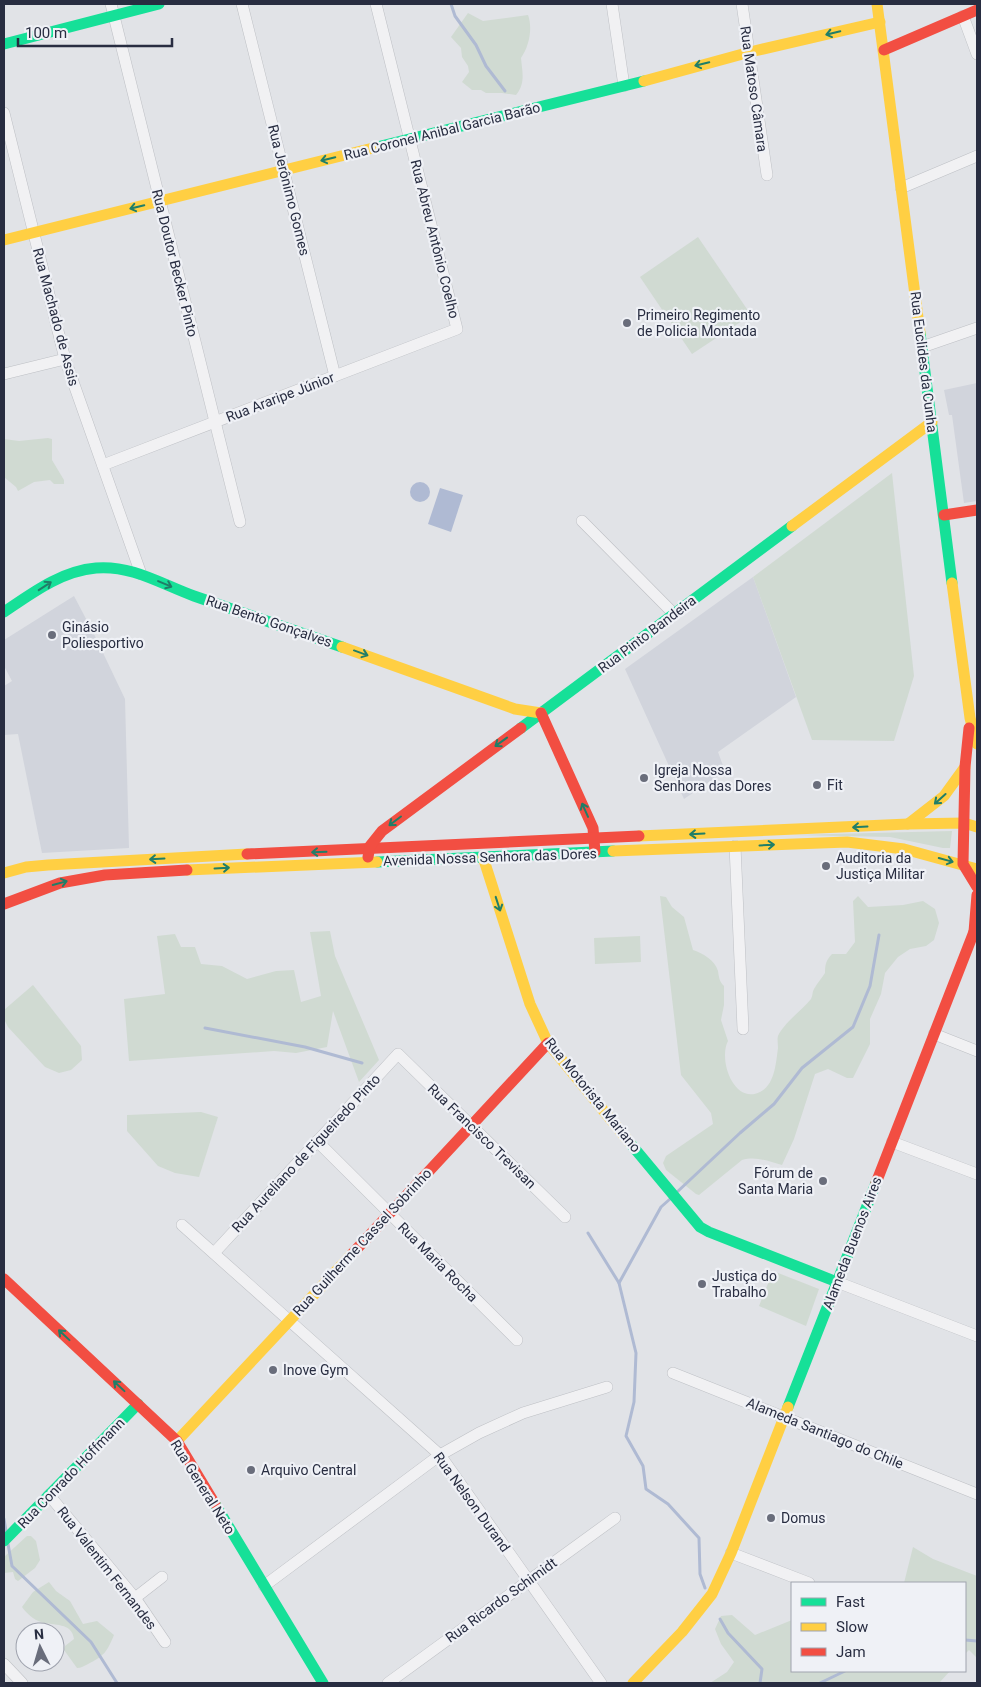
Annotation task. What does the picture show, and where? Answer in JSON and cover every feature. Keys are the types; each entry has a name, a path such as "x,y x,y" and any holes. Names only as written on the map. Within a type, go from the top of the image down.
{"street":[{"name":"Rua Doutor Becker Pinto","path":"111,4 240,522"},
{"path":"4,44 159,4"},
{"name":"Rua Jerônimo Gomes","path":"242,4 335,376"},
{"name":"Rua Abreu Antônio Coelho","path":"376,4 457,329"},
{"path":"612,4 624,86"},
{"name":"Rua Matoso Câmara","path":"742,4 767,175"},
{"name":"Rua Euclides da Cunha","path":"877,4 944,515 977,744"},
{"path":"884,50 977,10"},
{"path":"964,16 977,54"},
{"name":"Rua Coronel Anibal Garcia Barão","path":"4,240 624,86 750,52 880,22"},
{"name":"Rua Machado de Assis","path":"4,113 65,359 141,574"},
{"path":"902,188 977,156"},
{"path":"922,347 977,328"},
{"name":"Rua Araripe Júnior","path":"103,465 457,329"},
{"path":"4,374 65,359"},
{"name":"Rua Pinto Bandeira","path":"368,849 382,831 932,422"},
{"path":"944,515 977,510"},
{"path":"582,521 674,614"},
{"name":"Rua Bento Gonçalves","path":"4,612 60,576 75,570 110,567 141,574 189,594 265,619 515,709 541,713"},
{"path":"541,713 593,828 596,852"},
{"name":"Rua Euclides da Cunha","path":"963,864 966,767 972,716"},
{"path":"908,824 944,796 966,767"},
{"name":"Avenida Nossa Senhora das Dores","path":"6,872 45,865 368,849 908,824 964,823 977,827"},
{"name":"Avenida Nossa Senhora das Dores","path":"10,895 105,875 848,842 894,846 977,869"},
{"path":"735,846 743,1029"},
{"path":"368,849 368,862"},
{"name":"Rua Motorista Mariano","path":"483,857 530,1004 548,1043 685,1209 700,1227 709,1232 837,1282"},
{"path":"963,864 977,887"},
{"path":"6,872 10,895"},
{"name":"Alameda Buenos Aires","path":"633,1683 655,1661 710,1598 731,1553 975,928 977,895"},
{"path":"934,1034 977,1051"},
{"name":"Rua Guilherme Cassel Sobrinho","path":"177,1441 548,1043"},
{"name":"Rua Francisco Trevisan","path":"398,1054 565,1217"},
{"name":"Rua Aureliano de Figueiredo Pinto","path":"214,1253 398,1054"},
{"name":"Rua Maria Rocha","path":"318,1141 517,1340"},
{"path":"892,1142 977,1174"},
{"name":"Rua Nelson Durand","path":"182,1224 440,1455 601,1683"},
{"name":"Rua General Neto","path":"4,1279 177,1441 323,1683"},
{"path":"837,1282 977,1336"},
{"name":"Alameda Santiago do Chile","path":"673,1373 977,1494"},
{"path":"264,1586 440,1455 479,1433 522,1413 607,1387"},
{"name":"Rua Conrado Hoffmann","path":"4,1541 138,1404"},
{"name":"Rua Valentim Fernandes","path":"49,1495 135,1598 165,1642"},
{"name":"Rua Ricardo Schimidt","path":"388,1683 615,1518"},
{"path":"731,1553 806,1582"},
{"path":"135,1598 162,1577"},
{"path":"4,1664 22,1683"}],"shaded area":[{"path":"468,13 483,21 528,15 529,37 521,58 522,81 516,95 472,90 462,82 469,72 468,66 462,57 461,48 451,37"},
{"path":"698,237 751,315 692,354 640,277"},
{"path":"977,383 977,501 964,503 952,415 949,415 944,390"},
{"path":"4,439 19,441 52,439 52,460 64,480 64,484 54,484 50,480 34,482 18,491 4,477"},
{"path":"892,473 914,676 894,741 812,740 753,577"},
{"path":"753,577 796,697 718,752 725,771 684,799 625,669"},
{"path":"74,596 125,699 129,848 42,853 18,734 4,735 4,686 12,681 4,666 4,640"},
{"path":"952,831 950,848 890,837 793,835"},
{"path":"660,896 666,897 672,907 684,917 693,950 708,958 718,971 720,981 724,986 724,1005 721,1020 728,1041 725,1049 727,1069 736,1087 743,1092 751,1094 765,1089 772,1079 780,1031 811,999 813,990 825,973 828,958 832,954 846,954 855,942 853,901 858,896 868,907 903,905 923,901 935,909 939,923 934,940 926,946 910,949 898,957 885,973 881,994 870,1019 870,1044 853,1078 847,1078 828,1069 815,1074 794,1139 782,1165 757,1159 742,1160 699,1195 666,1170 663,1163 666,1156 713,1124 711,1113 681,1075"},
{"path":"330,931 335,956 379,1060 359,1082 333,1011 327,1047 296,1053 274,1051 129,1061 124,999 165,994 157,936 175,934 181,947 195,947 201,964 222,966 247,979 276,971 294,970 301,1002 321,996 310,932"},
{"path":"640,936 641,962 595,964 594,938"},
{"path":"33,985 81,1046 82,1060 71,1070 59,1073 45,1067 8,1027 4,1019 4,1010"},
{"path":"201,1112 218,1117 199,1177 175,1173 158,1166 127,1131 127,1115"},
{"path":"773,1271 819,1289 806,1326 759,1306"},
{"path":"27,1536 31,1536 36,1541 40,1560 35,1568 18,1581 15,1579 13,1572 4,1573 4,1557"},
{"path":"913,1547 933,1559 977,1576 977,1658 969,1650 966,1653 966,1582 904,1582"},
{"path":"49,1582 56,1591 70,1601 83,1624 97,1621 114,1635 107,1650 93,1661 77,1668 65,1651 65,1646 74,1639 73,1634 65,1627 65,1622 38,1621 30,1616 22,1607 33,1592"},
{"path":"732,1615 755,1635 791,1620 791,1672 949,1672 940,1683 710,1683 727,1672 734,1662 721,1644 715,1629 721,1616"}],"water":[{"path":"416,482 424,482 430,488 430,496 424,502 416,502 410,496 410,488"},
{"path":"440,488 463,495 451,532 428,524"}],"waterway":[{"path":"451,4 455,16 476,45 486,66 505,91"},
{"path":"676,1193 774,1104 802,1068 853,1027 870,986 879,935"},
{"path":"205,1028 305,1047 362,1063"},
{"path":"670,1199 661,1207 619,1283 636,1353 634,1402 626,1436 643,1466 646,1489 668,1504 699,1538 700,1574 705,1588"},
{"path":"588,1233 619,1283"},
{"path":"4,1519 6,1531"},
{"path":"8,1544 12,1566 91,1642 117,1683"},
{"path":"720,1619 728,1633 762,1669 760,1683"},
{"path":"966,1640 977,1641"},
{"path":"820,1683 843,1672"}],"traffic: fast":[{"path":"4,44 159,4"},
{"path":"373,148 644,81"},
{"path":"920,333 952,583"},
{"path":"521,728 792,526"},
{"path":"4,612 47,584 71,573 96,568 122,569 342,647"},
{"path":"377,862 613,851"},
{"path":"630,1143 700,1227 837,1282"},
{"path":"788,1407 876,1183"},
{"path":"4,1541 138,1404"},
{"path":"215,1504 323,1683"}],"traffic: slow":[{"path":"877,4 920,333"},
{"path":"644,81 750,52 880,22"},
{"path":"4,240 373,148"},
{"path":"792,526 932,422"},
{"path":"952,583 970,718 977,744"},
{"path":"342,647 515,709 541,713"},
{"path":"908,824 944,796 965,767"},
{"path":"639,836 908,824 964,823 977,827"},
{"path":"613,851 847,842 904,849 977,869"},
{"path":"4,873 26,867 48,865 247,854"},
{"path":"483,857 530,1004 548,1043 630,1143"},
{"path":"187,870 377,862"},
{"path":"177,1441 352,1254"},
{"path":"633,1683 682,1632 712,1594 731,1553 788,1407"}],"traffic: jam":[{"path":"884,50 977,10"},
{"path":"944,515 977,510"},
{"path":"541,713 593,828 595,852"},
{"path":"368,857 370,846 382,831 521,728"},
{"path":"969,728 965,767 963,864 977,887"},
{"path":"247,854 639,836"},
{"path":"4,904 60,883 105,875 187,870"},
{"path":"974,932 977,895"},
{"path":"876,1183 977,924"},
{"path":"352,1254 548,1043"},
{"path":"4,1279 177,1441 215,1504"}],"place":[{"name":"Primeiro Regimento de Policia Montada","path":"627,323"},
{"name":"Ginásio Poliesportivo","path":"52,635"},
{"name":"Igreja Nossa Senhora das Dores","path":"644,778"},
{"name":"Fit","path":"817,785"},
{"name":"Auditoria da Justiça Militar","path":"826,866"},
{"name":"Fórum de Santa Maria","path":"823,1181"},
{"name":"Justiça do Trabalho","path":"702,1284"},
{"name":"Inove Gym","path":"273,1370"},
{"name":"Arquivo Central","path":"251,1470"},
{"name":"Domus","path":"771,1518"}]}
